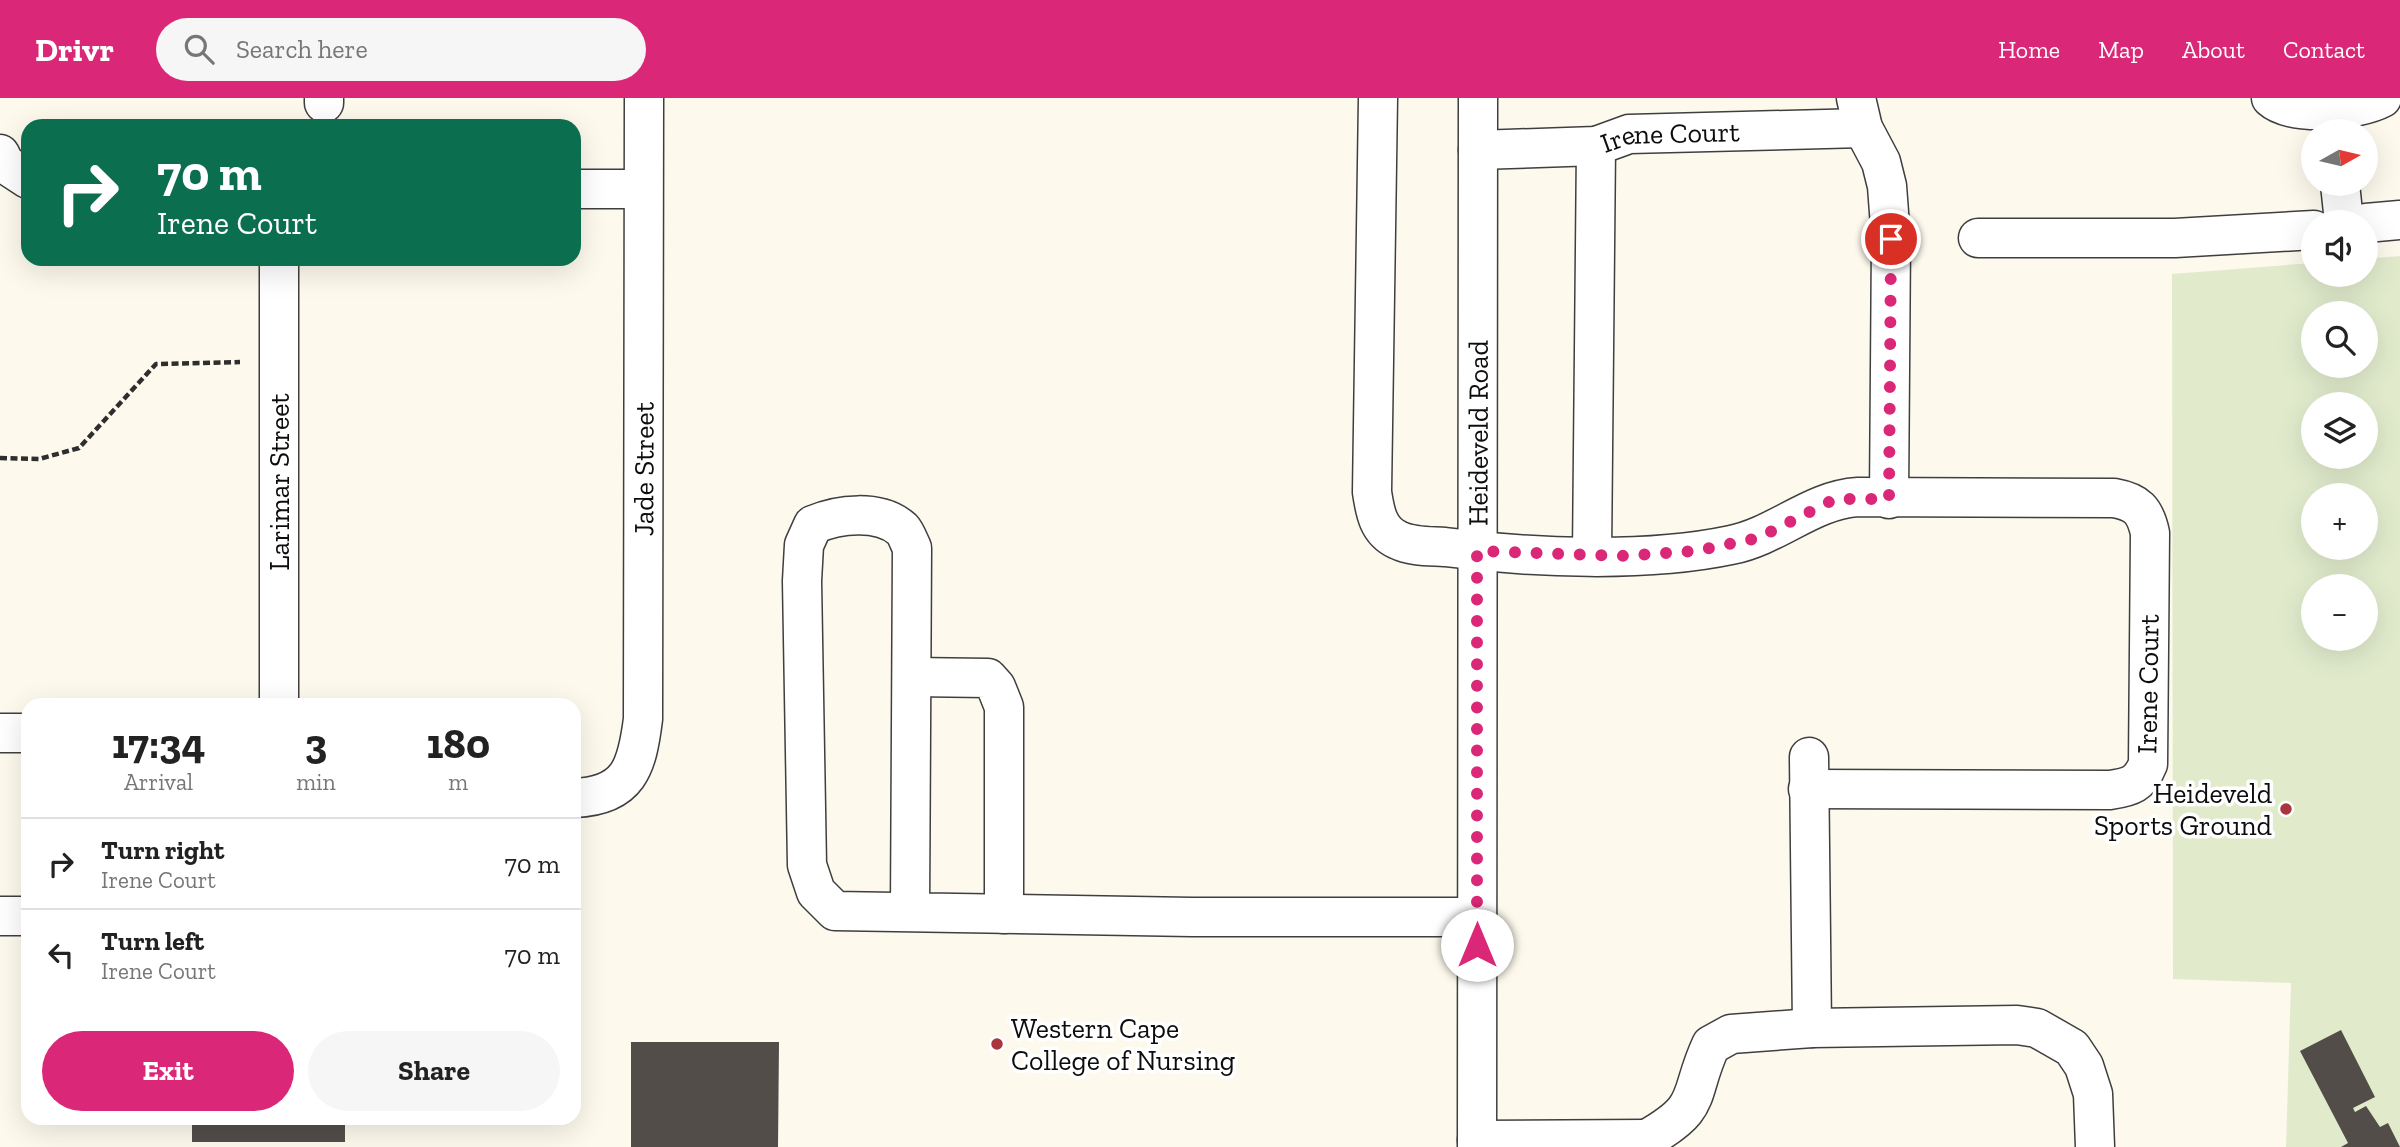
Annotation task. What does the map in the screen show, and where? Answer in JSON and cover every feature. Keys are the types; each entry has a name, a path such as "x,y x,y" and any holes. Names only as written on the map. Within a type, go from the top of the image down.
{"street":[{"name":"Jade Street","path":"581,798 593,797 618,786 633,770 643,719 644,98"},
{"name":"Irene Court","path":"1378,98 1372,492 1376,517 1384,531 1400,541 1477,551 1592,555 1671,553 1732,545 1788,525 1835,499 2114,498 2130,501 2140,507 2147,517 2150,533 2148,764 2141,779 2129,788 2110,790 1808,773 1812,1028"},
{"name":"Heideveld Road","path":"1477,1144 1478,98"},
{"path":"2271,98 2278,104 2330,119"},
{"path":"2336,119 2382,98"},
{"name":"Irene Court","path":"1478,150 1596,146 1629,134 1860,113 1881,162 1887,186 1891,239 1889,499"},
{"path":"1592,555 1596,146"},
{"path":"581,189 643,190"},
{"path":"2378,222 2400,220"},
{"path":"1978,238 2175,238 2301,231"},
{"name":"Larimar Street","path":"279,266 279,698"},
{"path":"910,911 912,548 903,530 882,517 832,517 813,525 804,545 802,582 807,865 816,892 835,911 861,914 910,911 1477,918"},
{"path":"913,662 988,678 996,687 1004,706 1004,914"},
{"path":"0,733 21,733"},
{"path":"0,916 21,916"},
{"path":"1477,1144 1648,1143 1687,1110 1695,1096 1705,1058 1718,1038 1731,1034 1812,1028 2017,1025 2053,1034 2072,1048 2084,1066 2092,1094 2095,1147"}],"path":[{"path":"0,458 40,459 79,448 156,364 279,362"}],"green space":[{"name":"Heideveld Sports Ground","path":"2400,256 2400,1147 2286,1147 2291,983 2173,979 2172,274 2301,264 2301,287 2378,287 2378,258"}],"building":[{"path":"2341,1030 2375,1097 2353,1108 2355,1112 2366,1106 2380,1127 2388,1123 2400,1147 2341,1147 2348,1143 2300,1051"},
{"path":"631,1042 779,1042 778,1147 631,1147"},
{"path":"192,1125 345,1125 345,1142 192,1142"}],"place":[{"name":"Heideveld Sports Ground","path":"2286,809"},
{"name":"Western Cape College of Nursing","path":"997,1044"}],"route":[{"path":"1477,945 1477,551 1621,556 1696,551 1758,538 1835,499 1889,499 1891,239"}]}
